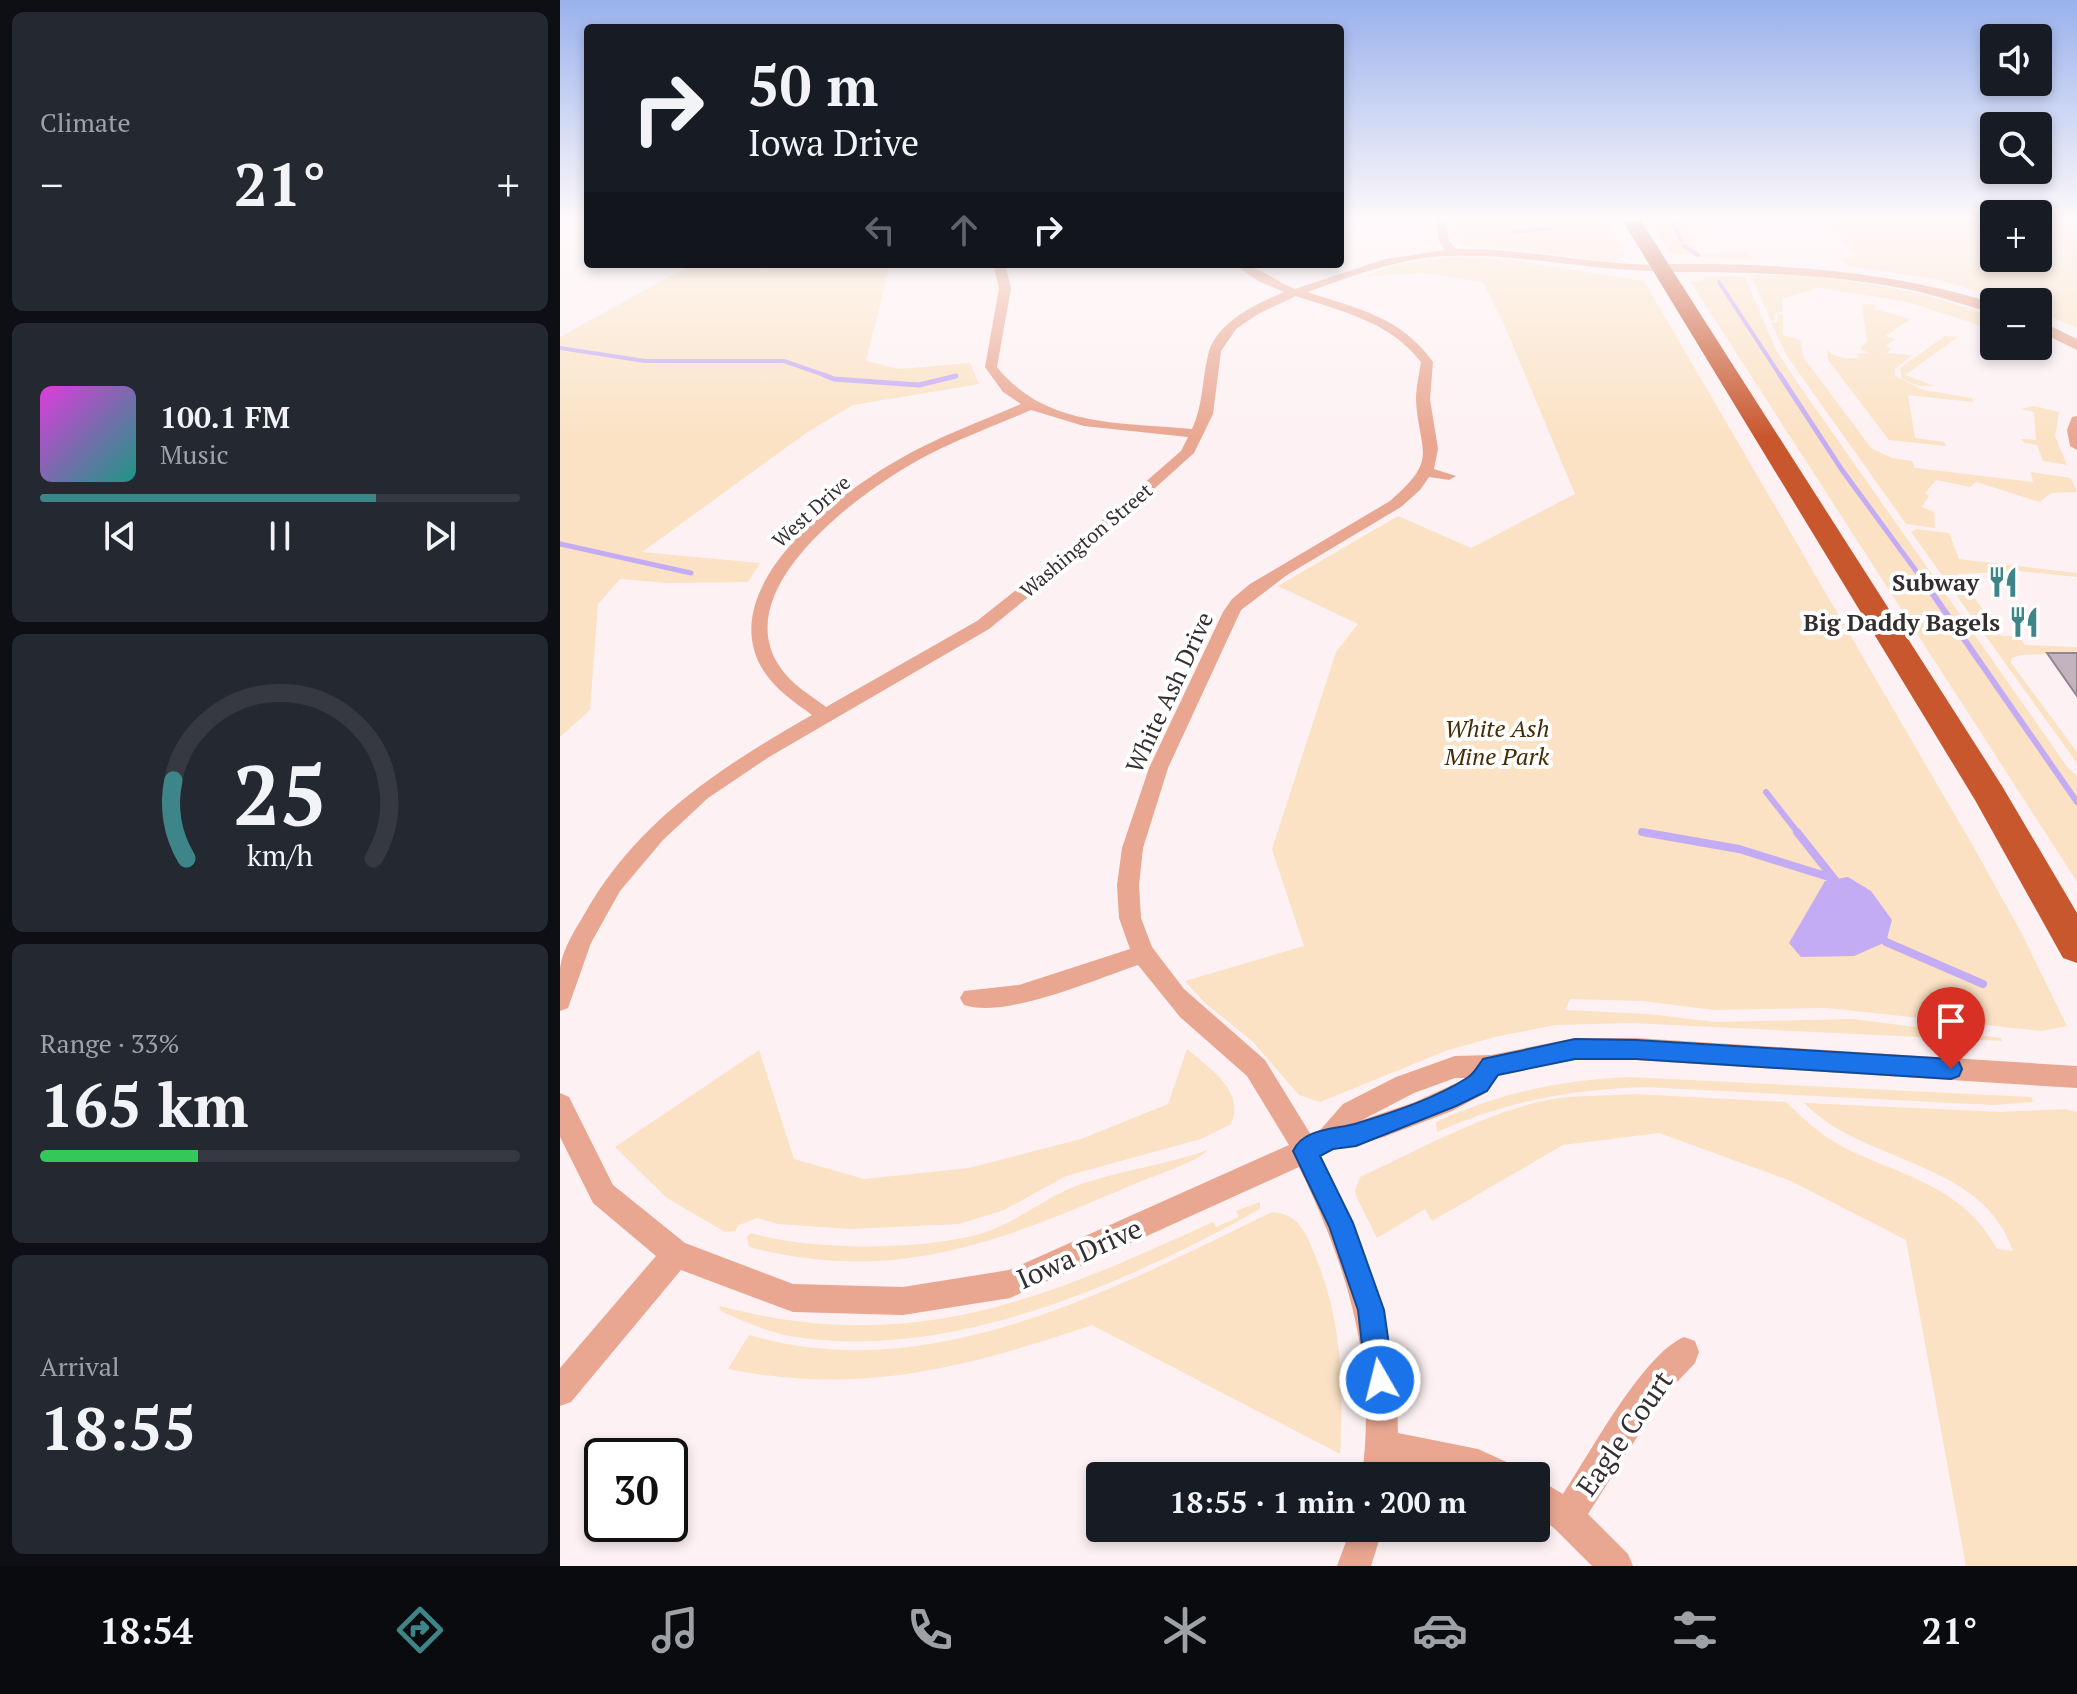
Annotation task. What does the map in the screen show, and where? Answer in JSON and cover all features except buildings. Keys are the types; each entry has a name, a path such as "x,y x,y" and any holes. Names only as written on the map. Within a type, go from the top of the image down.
{"highway":[{"path":"1676,291 1990,795 2077,947"}],"street":[{"path":"1004,291 991,367 1000,383 1031,405 1061,417 1198,434"},
{"path":"1289,291 1395,320 1427,362 1423,396 1433,444 1426,472 1449,476"},
{"name":"Washington Street","path":"560,1001 580,942 612,885 656,835 723,777 983,625 1161,477 1187,453 1198,434 1206,414 1215,351 1223,337 1254,311 1300,291"},
{"path":"1937,291 1980,304"},
{"path":"2052,332 2077,345"},
{"name":"West Drive","path":"825,715 786,685 768,664 757,625 762,599 774,574 800,544 877,480 931,448 1031,405"},
{"path":"2077,420 2074,430 2077,446"},
{"name":"White Ash Drive","path":"1381,1461 1380,1380 1371,1310 1340,1223 1318,1145 1255,1066 1186,1008 1144,954 1130,919 1127,871 1149,793 1225,623 1237,603 1264,583 1382,513 1417,487 1426,472"},
{"path":"972,998 1019,995 1144,954"},
{"name":"Iowa Drive","path":"676,1254 793,1298 903,1301 1010,1284 1318,1145 1356,1135 1479,1084 1491,1066 1575,1049 1636,1049 2077,1077"},
{"path":"560,1105 561,1113 603,1194 676,1254 560,1391"},
{"name":"Eagle Court","path":"1567,1517 1651,1387 1684,1352"},
{"path":"1381,1461 1405,1462"},
{"path":"1550,1504 1616,1566"},
{"path":"1354,1566 1362,1542"}],"green space":[{"path":"643,291 883,291 866,361 899,369 970,363 979,384 853,405 809,431 642,552 760,563 748,582 667,583 620,579 598,604 590,710 560,737 560,337"},
{"name":"White Ash Mine Park","path":"1488,291 1650,291 1973,846 2022,934 2067,1026 2041,1031 1827,1008 1714,1010 1642,1001 1570,999 1565,1010 1648,1014 1715,1022 1853,1019 2001,1038 2002,1041 1631,1023 1556,1025 1448,1050 1320,1102 1299,1095 1252,1041 1206,1004 1185,981 1304,946 1272,849 1336,652 1358,624 1278,586 1398,516 1471,548 1575,494"},
{"path":"1696,291 1751,291 1776,350 1799,385 2068,768 2077,776 2077,882"},
{"path":"1758,291 1805,291 1783,298 1782,312 1774,313 1775,320 1771,321"},
{"path":"1840,291 1905,291 1936,298 1980,313 1980,325 1908,302"},
{"path":"2052,291 2077,291 2077,328 2052,317"},
{"path":"1876,305 1874,309 1911,319 1885,336 1895,339 1886,346 1891,349 1887,353 1912,355 1895,369 1895,376 1923,390 1972,398 1973,402 1908,395 1915,438 1944,442 1946,446 1889,440 1828,360 1827,350 1847,358 1868,353 1860,348 1867,342 1862,306"},
{"path":"1778,314 1783,314 1783,335 1800,340 1804,358 1871,448 1892,458 1912,461 1915,468 2033,482 2031,472 2071,478 2077,492 2051,493 2040,502 1976,482 1970,487 1936,480 1925,493 1929,496 1922,507 1934,512 1935,528 1906,524 1787,356 1771,323 1778,322"},
{"path":"1945,336 1958,337 1905,375 1934,386 1919,386 1902,379 1900,368"},
{"path":"2034,406 2059,412 2055,436 2067,465 2043,461 2037,445 2021,439 2036,440 2034,412 2021,409"},
{"path":"1916,529 1949,533 1959,559 2077,573 2077,577 2020,571 1958,574 2001,636 2018,636 2025,645 2077,647 2077,653 2021,655 2012,658 2011,663 2077,752 2077,763 1911,532"},
{"path":"1187,1049 1214,1072 1229,1091 1234,1112 1231,1124 1201,1139 1066,1176 1004,1210 959,1224 849,1229 778,1224 757,1218 739,1225 735,1231 725,1232 667,1198 615,1147 759,1050 794,1159 864,1179 969,1168 1081,1139 1168,1104"},
{"path":"1630,1077 2031,1097 2033,1102 1992,1105 1645,1087 1539,1099 1489,1112 1437,1132 1436,1122 1507,1096 1579,1081"},
{"path":"1634,1094 1786,1102 1837,1143 1950,1197 1983,1228 1997,1249 2013,1251 1998,1221 1976,1198 1949,1180 1829,1123 1804,1103 2002,1112 2065,1109 2077,1112 2077,1566 1966,1566 1906,1240 1791,1181 1659,1133 1563,1145 1432,1221 1425,1209 1377,1238 1357,1198 1355,1191 1360,1177 1509,1110 1560,1098"},
{"path":"1208,1150 1184,1164 1036,1224 946,1252 900,1259 852,1261 802,1258 749,1247 747,1236 751,1233 836,1246 902,1245 962,1238 999,1227 1084,1183"},
{"path":"1260,1202 1260,1209 1153,1264 1037,1310 976,1327 916,1338 855,1341 796,1337 748,1323 721,1311 719,1306 789,1320 853,1325 915,1322 974,1312 1090,1275 1213,1222 1216,1227 1239,1217 1236,1211"},
{"path":"1272,1212 1289,1217 1301,1227 1325,1282 1339,1354 1342,1404 1340,1454 1092,1325 1001,1353 913,1373 823,1379 776,1377 728,1369 749,1335 817,1348 885,1349 953,1340 1020,1322 1150,1271"}],"shaded area":[{"path":"1848,877 1871,891 1892,920 1886,942 1854,956 1801,957 1789,943 1825,881"}],"waterway":[{"path":"1725,291 1781,377"},
{"path":"560,348 645,361 784,361 830,377"},
{"path":"824,375 834,379 919,385 956,376 950,377"},
{"path":"1780,375 1842,470 1922,579"},
{"path":"560,544 691,573"},
{"path":"1921,577 2077,802"},
{"path":"1766,792 1799,834"},
{"path":"1655,834 1642,832 1739,849 1832,878"},
{"path":"1797,832 1839,885"},
{"path":"1882,937 1886,942 1983,984"}],"place":[{"name":"Subway","path":"2003,582"},
{"name":"Big Daddy Bagels","path":"2024,622"}],"route":[{"path":"1380,1380 1371,1310 1340,1223 1305,1151 1330,1138 1356,1135 1479,1084 1491,1066 1575,1049 1636,1049 1951,1069"}]}
